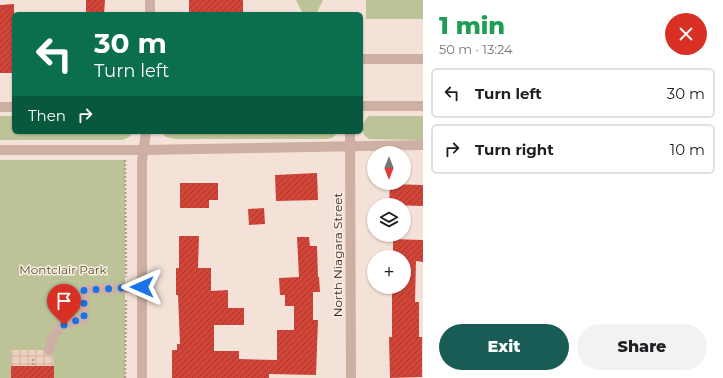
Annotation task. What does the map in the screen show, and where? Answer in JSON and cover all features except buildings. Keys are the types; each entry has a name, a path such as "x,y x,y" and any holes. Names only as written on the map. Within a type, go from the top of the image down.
{"street":[{"path":"150,0 150,12"},
{"path":"363,59 423,60"},
{"path":"363,106 423,106"},
{"path":"0,107 12,107"},
{"path":"142,378 143,150 146,134"},
{"name":"North Niagara Street","path":"350,134 351,378"},
{"path":"0,150 143,150 423,145"},
{"path":"49,350 53,337 64,325 72,321 84,320 84,290 142,287"}],"path":[{"path":"125,150 125,378"},
{"path":"33,359 33,366"}],"green space":[{"path":"296,0 323,0 317,12 302,12"},
{"path":"366,0 423,0 423,19 366,19"},
{"path":"0,116 12,116 12,134 131,134 128,138 121,140 0,140"},
{"path":"369,116 423,116 423,140 369,139 363,132 363,125"},
{"path":"163,134 337,134 332,138 327,139 175,139 166,137"},
{"name":"Montclair Park","path":"0,160 125,160 125,378 0,378"}],"shaded area":[{"path":"11,350 53,350 54,366 11,366"}],"route":[{"path":"64,325 75,320 84,320 84,290 142,287"}]}
